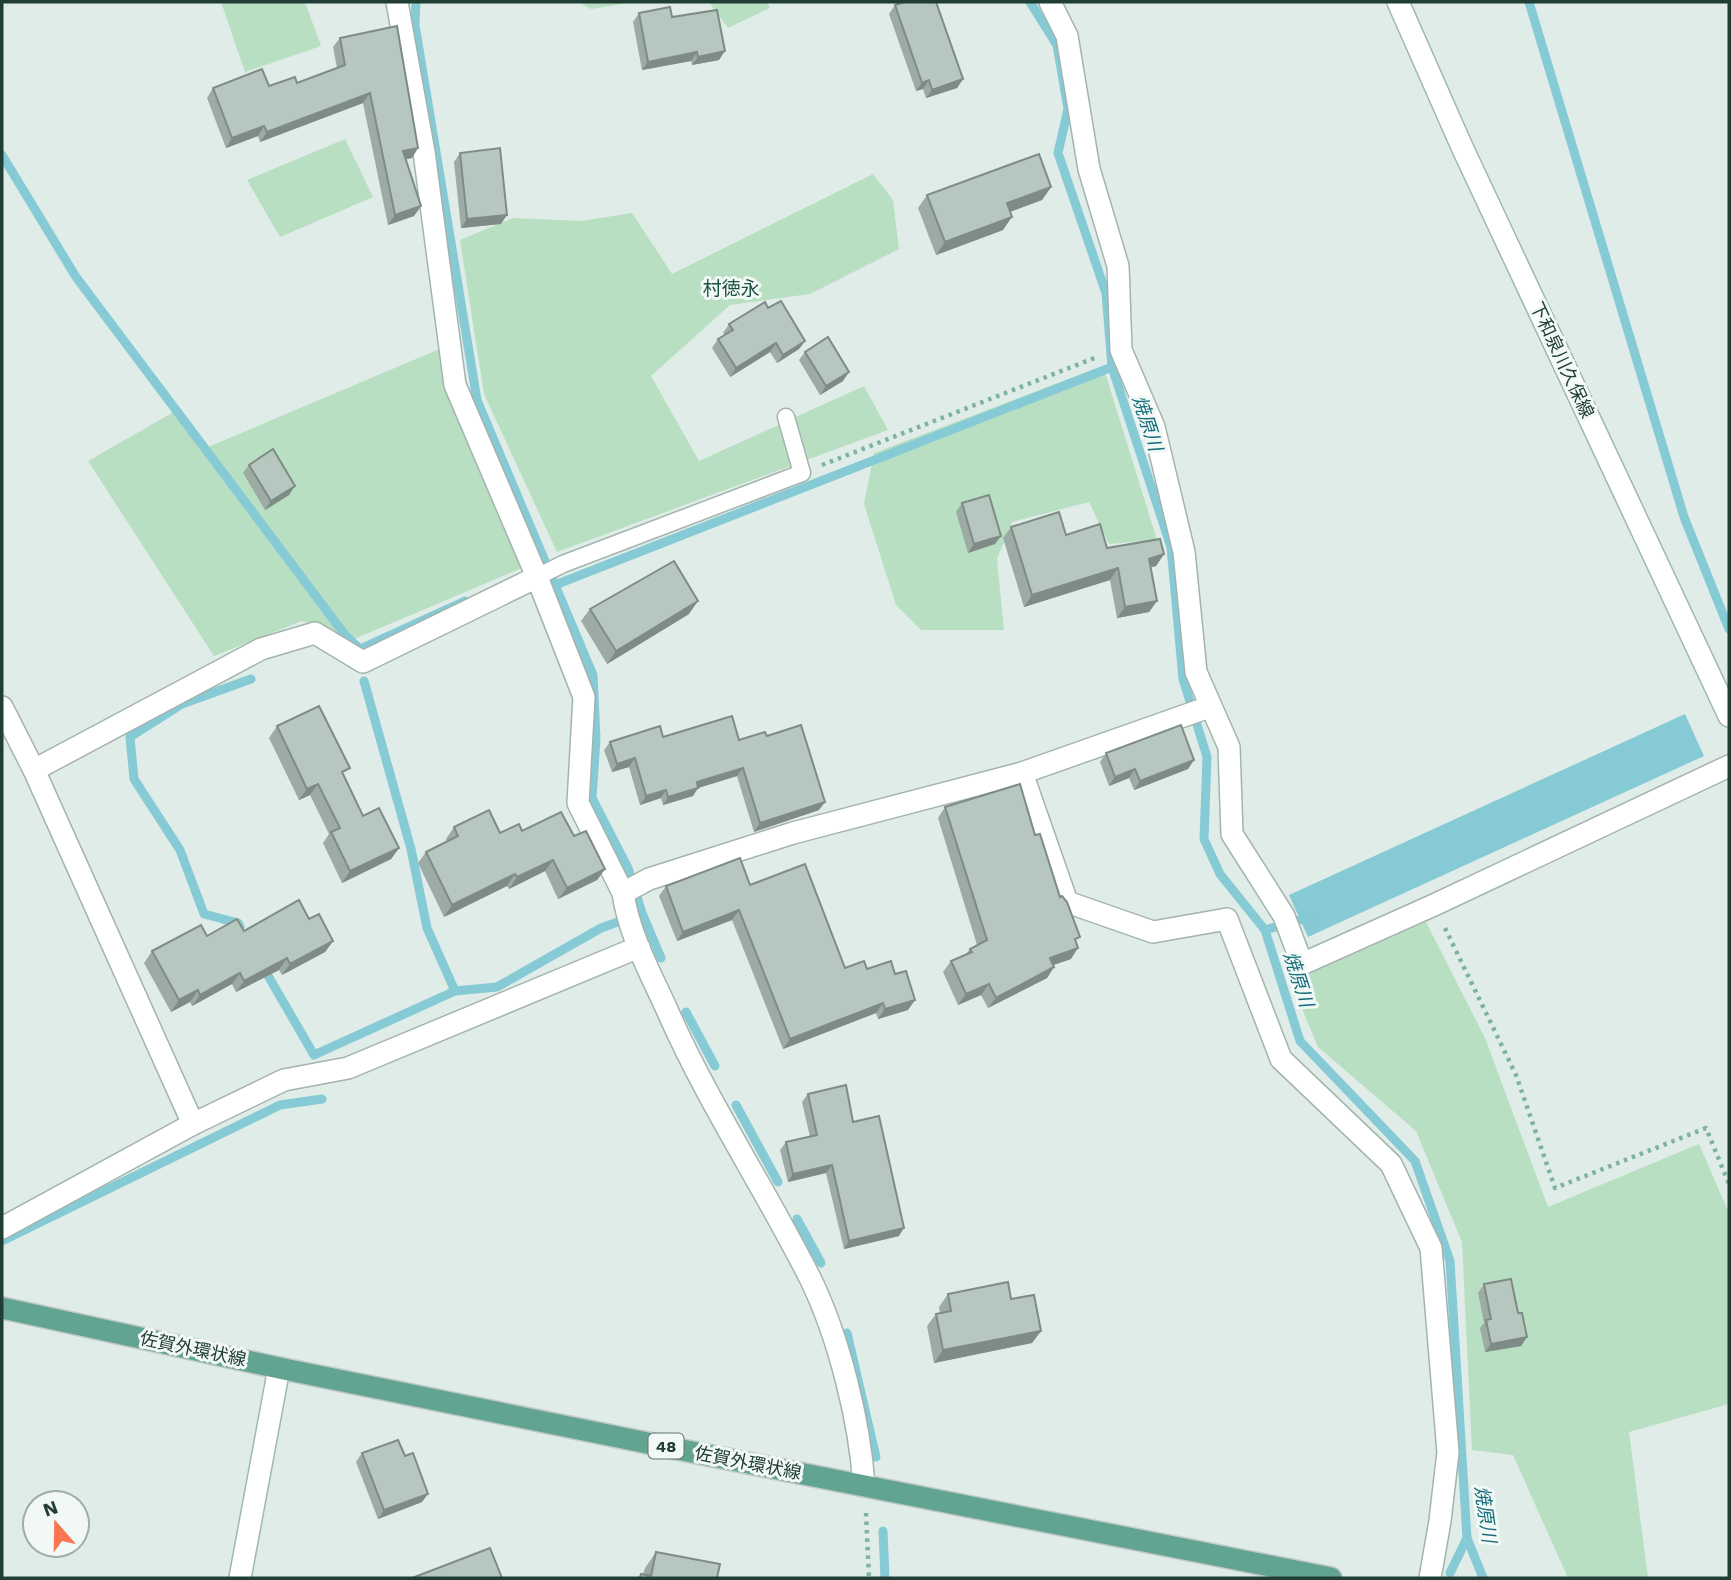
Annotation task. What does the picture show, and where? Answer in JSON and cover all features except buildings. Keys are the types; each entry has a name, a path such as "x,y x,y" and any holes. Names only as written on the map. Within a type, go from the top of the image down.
{"main road":[{"name":"佐賀外環状線","path":"2,1308 864,1486 1331,1578"}],"street":[{"path":"397,2 424,152 455,385 537,577 584,697 578,803 624,901 637,940 681,1041 812,1283 840,1358 862,1460 864,1486"},
{"path":"1050,2 1067,36 1089,169 1118,266 1121,350 1154,427 1184,552 1196,672 1209,707 1229,747 1232,834 1284,916 1302,964 1729,766"},
{"name":"下和泉川久保線","path":"1398,2 1474,172 1729,716"},
{"path":"34,770 261,649 315,633 363,662 537,577"},
{"path":"2,707 34,770 193,1124"},
{"path":"624,901 649,878 793,833 1022,773 1209,707"},
{"path":"1022,773 1067,902 1153,932 1227,919 1281,1059 1391,1164 1431,1248 1448,1452 1430,1578"},
{"path":"2,1228 193,1124 284,1080 348,1068 637,940"},
{"path":"240,1578 279,1367"}],"lane":[{"path":"537,577 563,564 802,473 786,417"}],"path":[{"path":"802,473 1096,358"},
{"path":"1434,905 1516,1075 1555,1188 1706,1128 1729,1184"},
{"path":"864,1486 869,1578"}],"green space":[{"path":"221,2 305,2 321,46 245,72"},
{"path":"578,2 634,2 591,9"},
{"path":"709,2 767,2 770,8 728,28"},
{"path":"345,139 373,197 280,237 247,180"},
{"path":"873,174 893,200 899,249 810,294 730,305 651,376 699,461 864,386 888,430 557,552 484,394 460,240 513,218 581,221 632,213 672,274"},
{"path":"442,348 524,567 352,640 302,621 214,656 88,461 179,409 208,447"},
{"path":"1103,366 1157,540 1109,544 1089,502 1012,522 997,559 1004,630 921,630 896,605 864,504 874,453"},
{"path":"1426,922 1485,1038 1548,1207 1699,1144 1729,1213 1729,1404 1629,1432 1648,1578 1568,1578 1513,1455 1472,1450 1462,1242 1416,1131 1318,1047 1291,982"}],"water":[{"path":"1685,714 1704,756 1308,937 1289,895"}],"waterway":[{"path":"416,2 415,25 477,400 593,675 596,739 592,798 628,868 642,913 661,958"},
{"name":"焼原川","path":"1030,2 1057,45 1068,109 1058,153 1106,293 1112,367 1171,547 1183,679 1207,757 1204,839 1220,874 1265,930 1300,1041 1415,1161 1450,1261 1467,1538 1483,1578"},
{"path":"1529,2 1684,517 1729,629"},
{"path":"2,155 76,277 345,635 360,649 465,601"},
{"path":"555,585 1112,367"},
{"path":"240,927 238,923 204,914 180,850 134,779 130,737 182,704 251,679"},
{"path":"364,681 411,849 427,928 455,991"},
{"path":"1265,930 1310,917"},
{"path":"263,967 314,1055 455,991 497,987 601,928 629,918"},
{"path":"686,1012 715,1066"},
{"path":"2,1241 280,1105 322,1099"},
{"path":"736,1105 778,1182"},
{"path":"797,1219 821,1263"},
{"path":"847,1333 876,1457"},
{"path":"883,1531 885,1578"},
{"path":"1450,1573 1467,1538"}],"district":[{"name":"村徳永","path":"731,288"}]}
